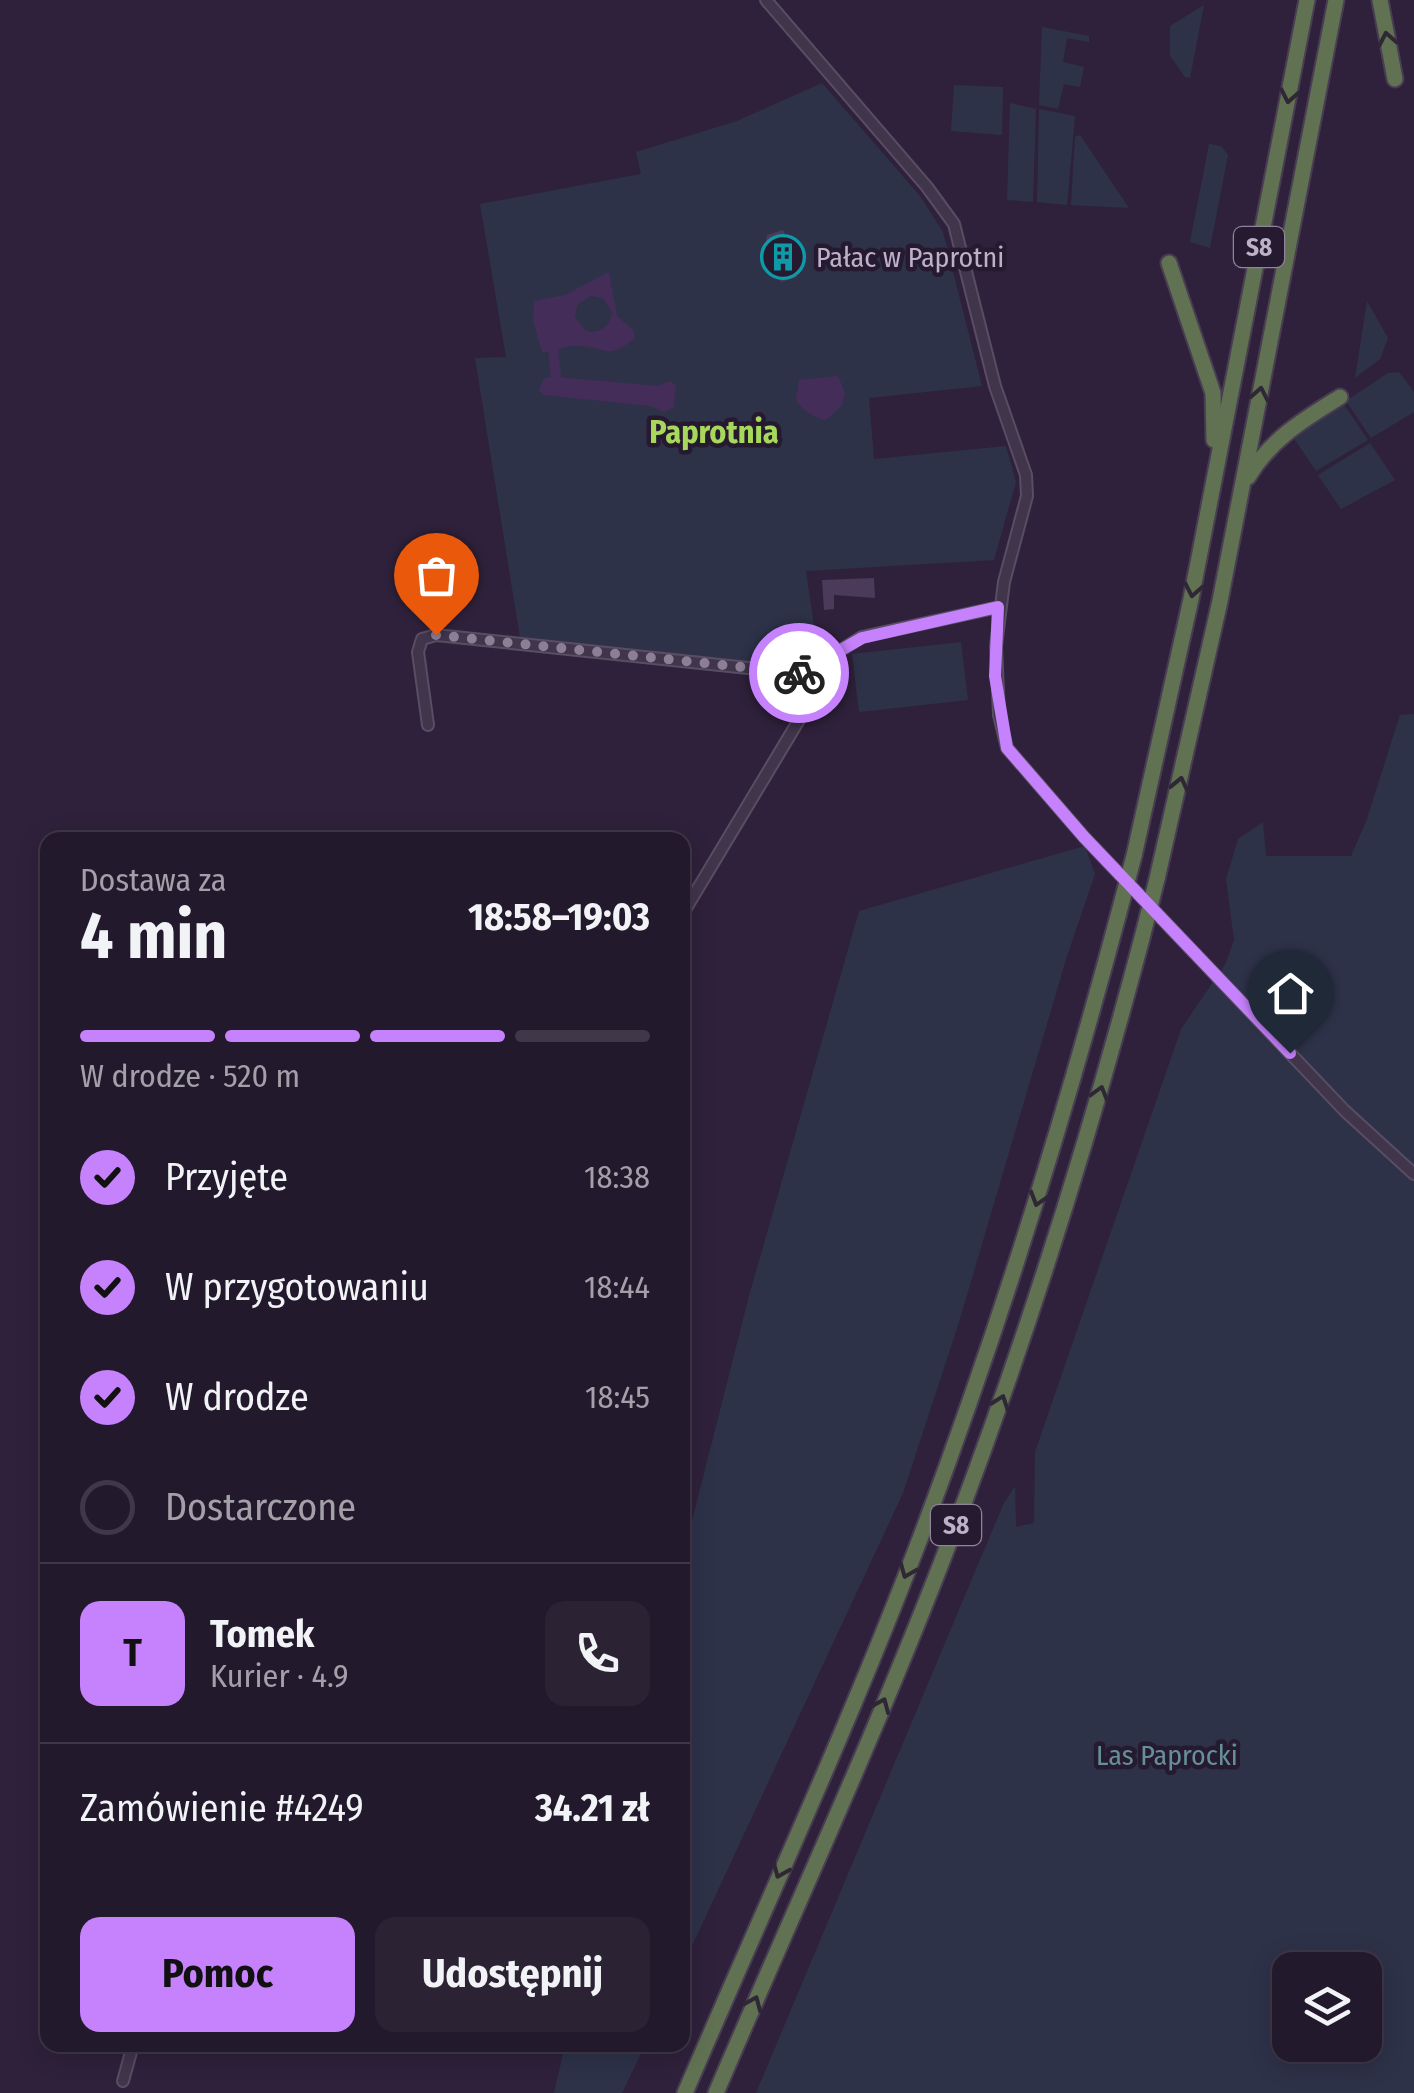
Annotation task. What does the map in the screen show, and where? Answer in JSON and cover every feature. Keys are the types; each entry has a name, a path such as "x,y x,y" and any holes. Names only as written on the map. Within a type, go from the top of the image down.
{"highway":[{"name":"S8","path":"685,2093 892,1608 975,1391 1031,1225 1134,856 1212,494 1307,0"},
{"name":"S8","path":"716,2093 894,1677 984,1450 1073,1184 1142,938 1198,707 1336,0"},
{"path":"1380,0 1395,79"},
{"path":"1170,263 1213,393 1216,414 1212,494"},
{"path":"1242,490 1260,457 1280,436 1340,397"}],"street":[{"path":"766,0 927,187 954,224 995,386 1026,474 1024,508 998,607 995,676 1003,738 1012,756 1331,1097 1414,1174"},
{"path":"690,902 841,650 862,638 998,607"},
{"path":"428,725 418,652 422,640 436,635 824,676"},
{"path":"123,2081 132,2052"}],"green space":[{"path":"1204,5 1190,78 1185,77 1170,56 1170,26"},
{"path":"1042,27 1089,36 1089,42 1067,38 1063,62 1084,67 1080,87 1064,84 1058,109 1039,105"},
{"path":"822,83 920,196 943,232 982,386 869,398 874,459 1006,446 1016,482 994,560 806,571 820,668 520,638 475,358 506,357 480,204 641,174 636,152 737,121"},
{"path":"954,85 1003,87 1002,135 951,131"},
{"path":"1010,103 1036,109 1033,202 1007,200"},
{"path":"1039,109 1075,116 1067,205 1037,202"},
{"path":"1080,135 1129,208 1071,205 1075,137"},
{"path":"1209,144 1221,146 1228,155 1210,248 1190,242"},
{"path":"1367,301 1388,338 1380,359 1355,378"},
{"path":"1399,372 1414,392 1414,412 1371,438 1346,401 1388,373"},
{"path":"1343,403 1368,440 1316,471 1293,437"},
{"path":"1370,443 1395,480 1341,509 1318,475"},
{"path":"961,642 968,700 859,712 852,654"},
{"name":"Las Paprocki","path":"1414,714 1414,2093 756,2093 1003,1505 1015,1486 1016,1527 1034,1523 1035,1452 1181,1029 1226,963 1234,940 1226,879 1238,839 1263,822 1266,856 1351,856 1366,822 1400,715"},
{"path":"1085,846 1095,874 903,1493 690,1950 690,1528 749,1296 859,911"},
{"path":"563,2052 642,2052 622,2093 554,2093"}],"shaded area":[{"path":"609,272 617,316 633,330 635,338 617,350 573,346 542,352 533,321 534,301 565,295","holes":["591,296 603,298 612,312 609,322 600,330 586,331 575,317 577,305"]},
{"path":"838,376 845,393 842,405 826,420 809,413 796,400 799,380"},
{"path":"544,378 657,386 670,381 676,386 674,407 664,412 651,406 544,395 539,390"}],"building":[{"name":"Pałac w Paprotni","path":"783,230 797,258 793,259 797,277 781,282 766,242 767,235"},
{"path":"874,578 875,598 834,595 834,609 824,610 822,580"}],"waterway":[{"path":"553,349 556,377"}],"way so far":[{"path":"436,635 799,673"}],"place":[{"name":"Pałac w Paprotni","path":"783,257"}],"district":[{"name":"Paprotnia","path":"714,432"}],"route":[{"path":"799,673 824,676 841,650 862,638 998,607 995,676 1003,738 1012,756 1290,1053"}]}
